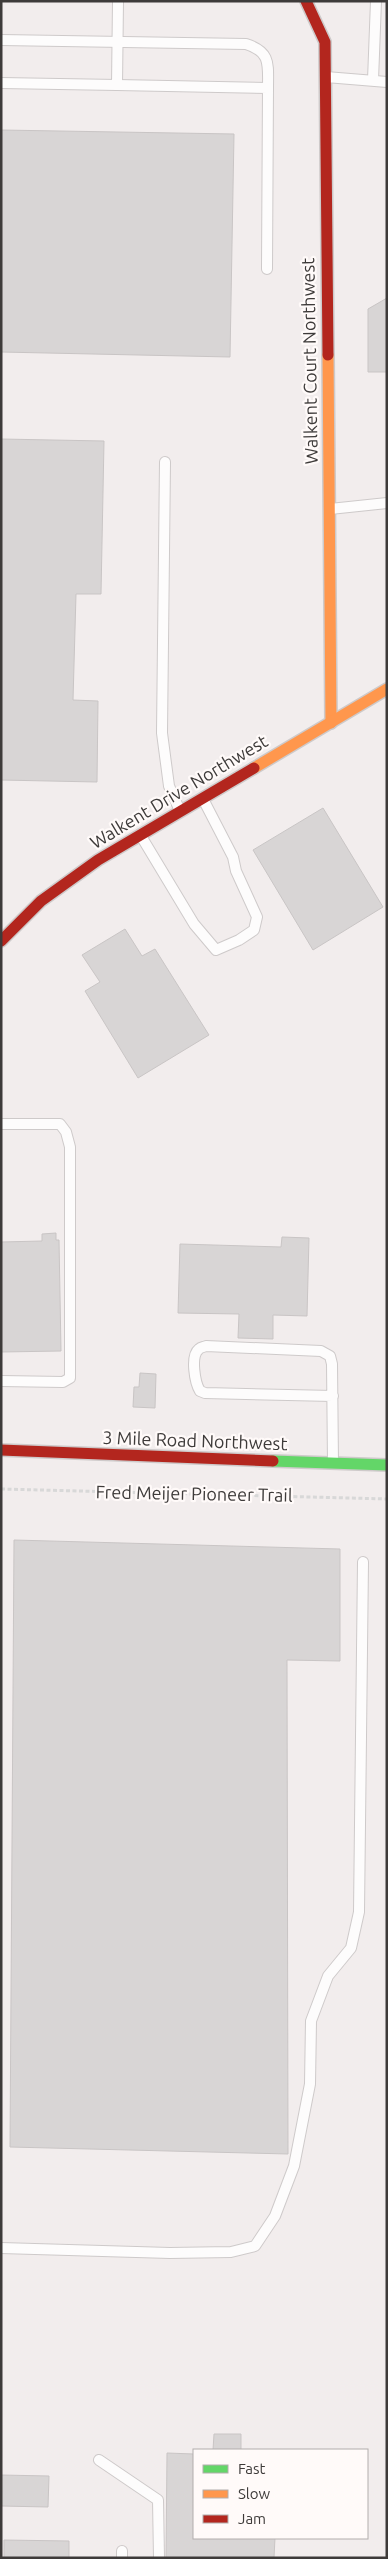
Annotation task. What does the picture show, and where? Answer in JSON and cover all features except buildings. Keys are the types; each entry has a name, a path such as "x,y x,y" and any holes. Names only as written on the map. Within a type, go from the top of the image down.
{"street":[{"name":"Walkent Court Northwest","path":"306,1 325,42 331,723"},
{"name":"Walkent Drive Northwest","path":"1,942 41,900 98,860 387,689"},
{"name":"3 Mile Road Northwest","path":"1,1450 387,1465"}],"lane":[{"path":"117,85 118,1"},
{"path":"373,80 376,1"},
{"path":"1,40 246,44 257,47 265,55 268,64 268,269"},
{"path":"325,77 387,82"},
{"path":"1,83 268,88"},
{"path":"165,462 162,733 169,786 180,812"},
{"path":"329,509 387,503"},
{"path":"140,835 194,924 216,950 238,940 254,930 258,917 236,871 233,857 203,799"},
{"path":"1,1124 60,1124 66,1132 70,1147 70,1378 63,1382 1,1381"},
{"path":"333,1396 206,1393 200,1391 196,1386 194,1356 198,1349 206,1346 321,1351 330,1356 333,1396 333,1464"},
{"path":"1,2248 231,2252 255,2246 275,2216 294,2166 310,2084 311,2021 328,1976 352,1948 359,1912 363,1562"},
{"path":"99,2460 158,2500 158,2558"}],"path":[{"name":"Fred Meijer Pioneer Trail","path":"1,1489 387,1499"}],"traffic: fast":[{"path":"273,1461 387,1465"}],"traffic: slow":[{"path":"328,355 331,723"},
{"path":"254,768 387,689"}],"traffic: jam":[{"path":"306,1 325,42 328,355"},
{"path":"1,941 41,901 98,860 254,768"},
{"path":"1,1450 273,1461"}]}
